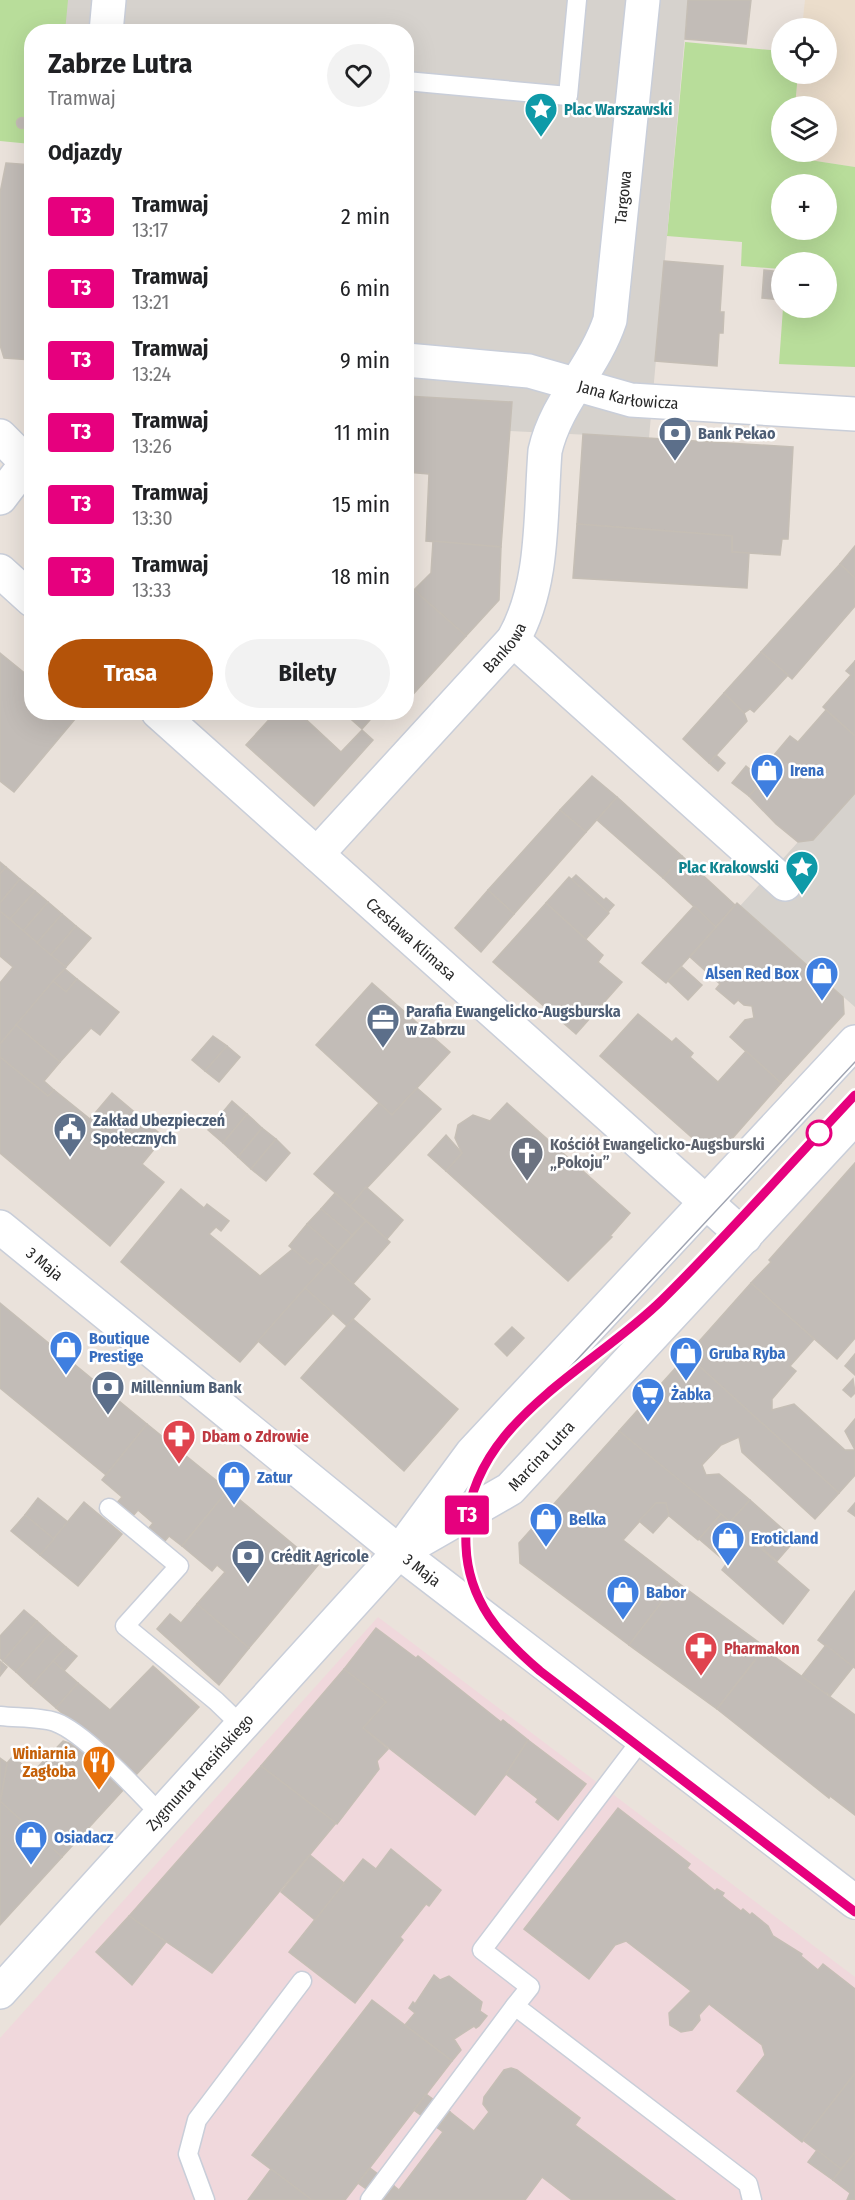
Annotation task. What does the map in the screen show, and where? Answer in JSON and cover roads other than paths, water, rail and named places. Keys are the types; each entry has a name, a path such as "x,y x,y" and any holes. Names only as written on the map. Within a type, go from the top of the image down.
{"street":[{"path":"107,24 109,0"},
{"name":"Targowa","path":"576,384 602,343 610,320 643,0"},
{"name":"Jana Karłowicza","path":"414,361 529,371 631,400 855,414"},
{"name":"Bankowa","path":"317,855 513,640 526,618 536,580 545,451 549,432 559,410 576,384"},
{"path":"0,436 24,455"},
{"path":"0,498 24,466"},
{"path":"0,572 24,593"},
{"path":"513,640 785,884"},
{"name":"Czesława Klimasa","path":"167,720 745,1237"},
{"path":"399,1552 472,1453 855,1042"},
{"name":"Marcina Lutra","path":"399,1552 510,1489 855,1117"},
{"name":"3 Maja","path":"0,1227 399,1552 855,1902"},
{"name":"Zygmunta Krasińskiego","path":"0,1992 399,1552"}],"lane":[{"path":"414,82 568,96 577,0"},
{"path":"109,1508 178,1566 124,1626 216,1701 242,1726"},
{"path":"0,1716 54,1722 71,1729 162,1816"},
{"path":"369,2200 530,1987 482,1950 642,1739"},
{"path":"205,2200 188,2154 197,2120 302,1981"},
{"path":"515,2006 748,2184 752,2200"}],"tram line":[{"path":"855,1062 504,1438 489,1459 478,1481 470,1504 466,1528 466,1551 470,1575 478,1599 491,1622 513,1648 855,1912"},
{"path":"580,1366 637,1323 662,1300 855,1095"},
{"name":"T3","path":"855,1095 662,1300 637,1323 539,1400 518,1421 484,1465 476,1482 467,1514 465,1535 471,1580 491,1623 502,1637 540,1671 855,1912"}],"place":[{"name":"Plac Warszawski","path":"541,138"},
{"name":"Bank Pekao","path":"675,462"},
{"name":"Irena","path":"767,799"},
{"name":"Plac Krakowski","path":"802,896"},
{"name":"Alsen Red Box","path":"822,1002"},
{"name":"Parafia Ewangelicko-Augsburska w Zabrzu","path":"383,1049"},
{"name":"Zakład Ubezpieczeń Społecznych","path":"70,1158"},
{"name":"Kościół Ewangelicko-Augsburski „Pokoju”","path":"527,1182"},
{"name":"Boutique Prestige","path":"66,1376"},
{"name":"Gruba Ryba","path":"686,1382"},
{"name":"Millennium Bank","path":"108,1416"},
{"name":"Żabka","path":"648,1423"},
{"name":"Dbam o Zdrowie","path":"179,1465"},
{"name":"Zatur","path":"234,1506"},
{"name":"Belka","path":"546,1548"},
{"name":"Eroticland","path":"728,1567"},
{"name":"Crédit Agricole","path":"248,1585"},
{"name":"Babor","path":"623,1621"},
{"name":"Pharmakon","path":"701,1677"},
{"name":"Winiarnia Zagłoba","path":"99,1791"},
{"name":"Osiadacz","path":"31,1866"}]}
